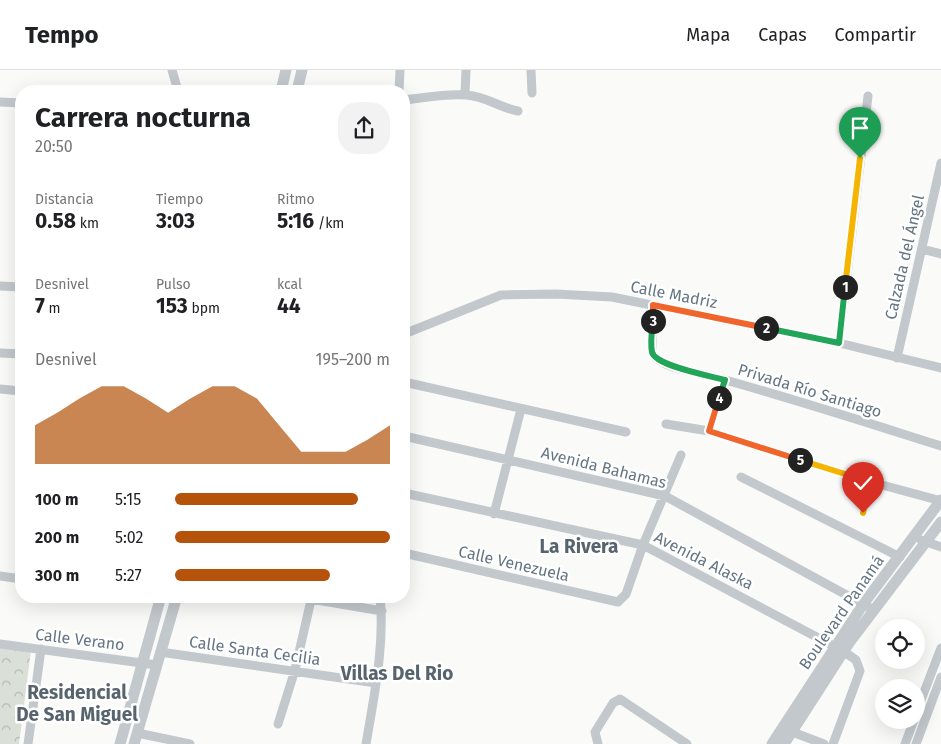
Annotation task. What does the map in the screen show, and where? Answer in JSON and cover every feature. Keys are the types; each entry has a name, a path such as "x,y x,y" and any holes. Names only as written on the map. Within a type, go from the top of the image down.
{"street":[{"path":"172,70 176,85"},
{"path":"282,85 286,70"},
{"path":"298,85 302,70"},
{"path":"399,85 400,70"},
{"path":"466,70 466,94"},
{"path":"531,70 532,94"},
{"path":"410,99 466,94 492,100 504,108 518,111"},
{"path":"839,343 868,96"},
{"path":"0,102 15,103"},
{"name":"Calzada del Ángel","path":"897,358 941,164"},
{"path":"922,249 941,254"},
{"path":"0,286 15,287"},
{"name":"Calle Madriz","path":"410,332 501,295 556,294 612,297 839,343 941,368"},
{"name":"Privada Río Santiago","path":"653,305 652,353 656,359 670,365 941,446"},
{"path":"0,353 15,354"},
{"path":"709,431 725,380"},
{"path":"410,383 626,432"},
{"path":"0,389 15,390"},
{"path":"494,514 521,409"},
{"path":"666,424 709,431 871,482 941,501"},
{"name":"Avenida Bahamas","path":"410,437 665,496 874,610"},
{"path":"643,545 681,455"},
{"path":"741,477 900,557"},
{"path":"863,513 871,482"},
{"name":"Avenida Alaska","path":"410,494 643,545 839,648"},
{"name":"Boulevard Panamá","path":"783,739 839,648 864,603 941,501"},
{"path":"924,523 940,527"},
{"name":"Boulevard Panamá","path":"839,648 874,610 926,542 940,527"},
{"path":"914,538 941,547"},
{"name":"Calle Venezuela","path":"410,554 618,602 626,594 643,545"},
{"path":"0,576 15,578"},
{"path":"120,744 159,603"},
{"path":"175,603 135,739 190,744"},
{"path":"278,724 295,670 310,603"},
{"path":"330,603 382,611"},
{"path":"366,744 376,683 382,611 381,603"},
{"name":"Calle Verano","path":"0,644 157,665"},
{"path":"833,744 860,671 856,660 839,648"},
{"path":"925,690 941,648"},
{"path":"28,744 41,649"},
{"name":"Calle Santa Cecilia","path":"160,652 376,683"},
{"path":"916,744 941,677"},
{"path":"598,744 595,732 613,703 620,699 687,744"},
{"path":"905,744 911,729"},
{"path":"783,739 824,744"}],"green space":[{"path":"0,647 31,650 19,744 0,744"}],"district":[{"name":"La Rivera","path":"579,546"},
{"name":"Villas Del Rio","path":"397,673"},
{"name":"Residencial De San Miguel","path":"77,703"}],"route":[{"path":"860,158 839,343 653,305 652,353 656,359 670,365 725,380 709,431 871,482 863,513"}]}
